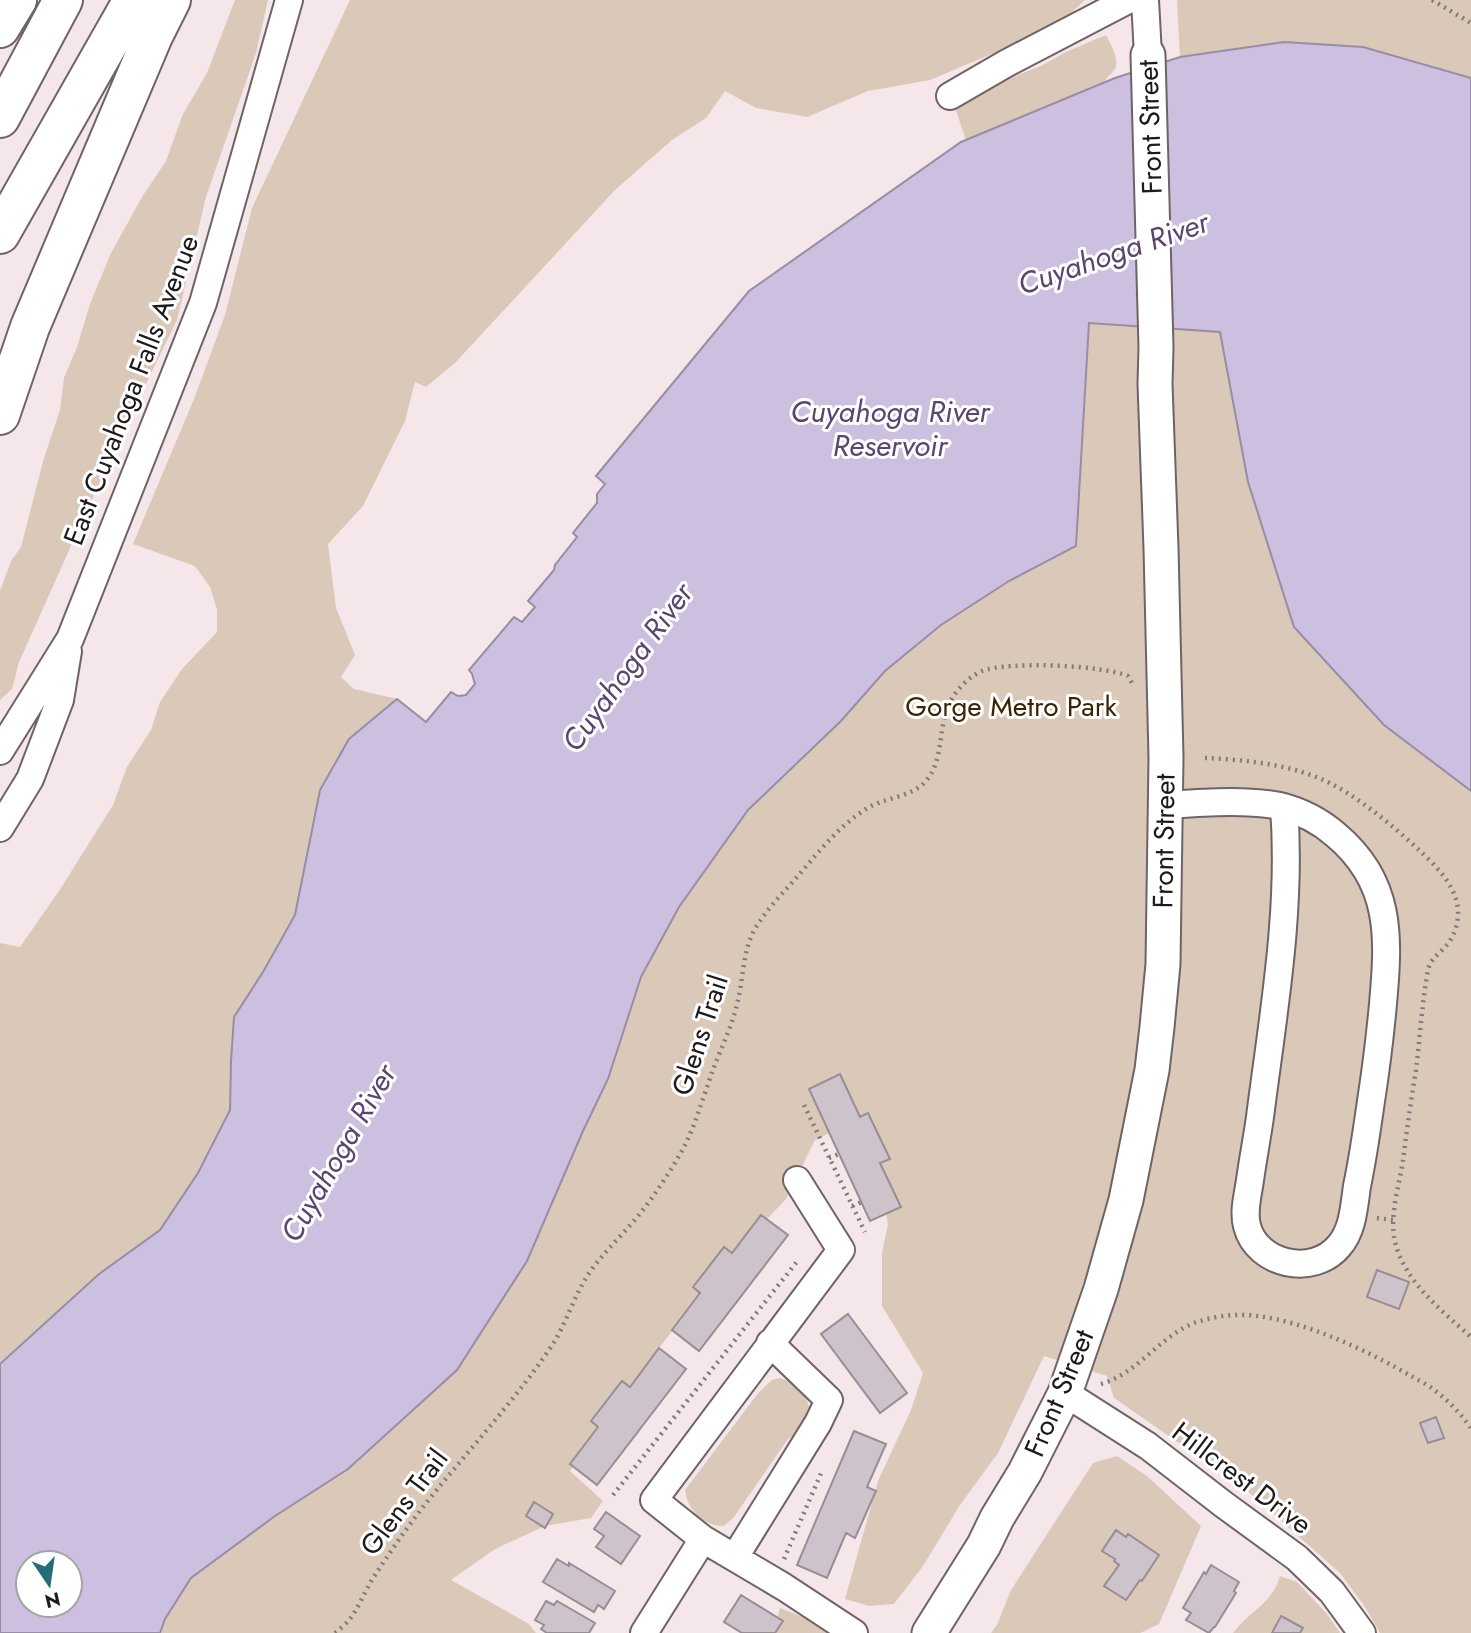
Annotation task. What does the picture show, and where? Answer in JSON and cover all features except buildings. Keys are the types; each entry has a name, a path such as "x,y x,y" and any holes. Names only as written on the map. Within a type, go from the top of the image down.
{"highway":[{"path":"0,28 17,0"},
{"path":"0,118 63,0"},
{"path":"0,234 134,0"},
{"path":"0,415 30,327 153,36 171,0"}],"main road":[{"name":"Front Street","path":"929,1633 984,1545 1065,1393 1101,1289 1126,1200 1152,1070 1163,964 1166,758 1149,55"}],"street":[{"name":"East Cuyahoga Falls Avenue","path":"0,751 70,639 203,303 289,0"},
{"path":"950,96 1128,0"},
{"name":"Front Street","path":"1145,0 1149,55"},
{"name":"East Cuyahoga Falls Avenue","path":"0,828 30,779 60,700 70,639"},
{"path":"1165,805 1260,803 1284,807 1305,815 1325,826 1357,855 1379,895 1387,940 1381,1026 1350,1227 1337,1250 1323,1259 1305,1264 1288,1263 1270,1257 1251,1237 1246,1223 1279,959 1287,855 1284,807"},
{"path":"797,1180 841,1250 654,1500 703,1539 854,1633"},
{"path":"735,1558 818,1423 829,1400 770,1343"},
{"name":"Hillcrest Drive","path":"1065,1393 1148,1446 1297,1558 1332,1592 1362,1633"},
{"path":"644,1633 703,1539"}],"path":[{"path":"1432,0 1471,23"},
{"name":"Glens Trail","path":"335,1633 350,1619 393,1547 424,1506 528,1380 553,1345 576,1294 590,1271 642,1211 684,1148 733,1021 749,944 755,928 769,908 853,818 868,807 916,789 925,782 933,769 949,704 960,687 981,672 998,667 1023,666 1117,671 1128,676 1134,690"},
{"path":"1428,966 1414,1083 1393,1220 1394,1230 1396,1246 1409,1275 1425,1295 1471,1337"},
{"path":"804,1105 864,1232"},
{"path":"829,1158 839,1154"},
{"path":"852,1206 862,1202"},
{"path":"613,1495 799,1258"},
{"path":"1065,1393 1114,1380 1171,1335 1192,1324 1220,1317 1259,1316 1303,1326 1350,1344 1396,1367 1435,1390 1464,1417 1471,1428"},
{"path":"784,1560 826,1460"}],"green space":[{"path":"235,0 268,0 256,53 206,197 177,320 124,429 19,662 12,689 0,700 0,591 11,561 21,547 44,458 60,410 64,378 111,253 142,197 166,161 183,114 207,73"},
{"name":"Gorge Metro Park","path":"350,0 1085,0 1072,12 1023,41 930,80 868,91 807,117 756,108 725,91 706,118 672,140 615,190 455,363 426,387 415,382 405,421 363,506 328,544 336,608 355,655 341,677 354,689 397,699 426,722 451,692 458,696 465,695 475,684 469,670 514,617 522,622 535,607 528,601 554,570 577,537 573,533 597,503 597,494 605,483 596,476 749,291 966,140 953,102 1041,66 1106,35 1114,51 1116,65 1103,83 1180,57 1177,0 1471,0 1471,1633 1380,1633 1340,1573 1244,1488 1114,1398 1107,1376 1044,1356 998,1453 960,1505 923,1566 894,1604 869,1606 845,1599 878,1481 911,1410 923,1373 882,1306 882,1253 888,1224 884,1202 832,1132 815,1140 786,1199 745,1242 691,1307 613,1407 570,1471 603,1501 591,1518 545,1526 495,1549 451,1580 529,1624 536,1633 0,1633 0,943 20,947 113,805 127,767 151,730 160,702 182,669 217,632 217,610 210,587 195,566 133,544 194,399 225,315 252,208"},
{"path":"779,1378 798,1387 808,1403 811,1417 788,1439 734,1517 724,1526 703,1520 693,1511 685,1490 759,1392 772,1380"},
{"path":"1117,1456 1147,1476 1201,1526 1159,1624 1140,1633 991,1633 1011,1590 1093,1463"},
{"path":"1280,1576 1297,1582 1327,1614 1340,1633 1233,1633 1272,1593"},
{"path":"780,1608 803,1617 830,1633 774,1633"}],"water":[{"name":"Cuyahoga River Reservoir","path":"1284,42 1363,47 1471,78 1471,791 1384,725 1294,627 1248,482 1220,332 1089,323 1076,546 1009,581 941,625 885,671 841,721 748,810 679,907 641,977 608,1079 527,1261 457,1370 348,1469 275,1516 191,1578 165,1619 160,1633 0,1633 0,1364 99,1274 160,1230 198,1173 230,1110 234,1017 295,915 320,790 349,739 397,699 426,722 451,692 458,696 466,695 475,684 469,670 514,617 522,622 535,607 528,601 577,537 573,533 597,503 597,494 605,484 596,476 749,291 961,142 1115,78 1180,57"}],"water label":[{"name":"Cuyahoga River","path":"1113,253"},
{"name":"Cuyahoga River","path":"627,667"},
{"name":"Cuyahoga River","path":"338,1153"}]}
